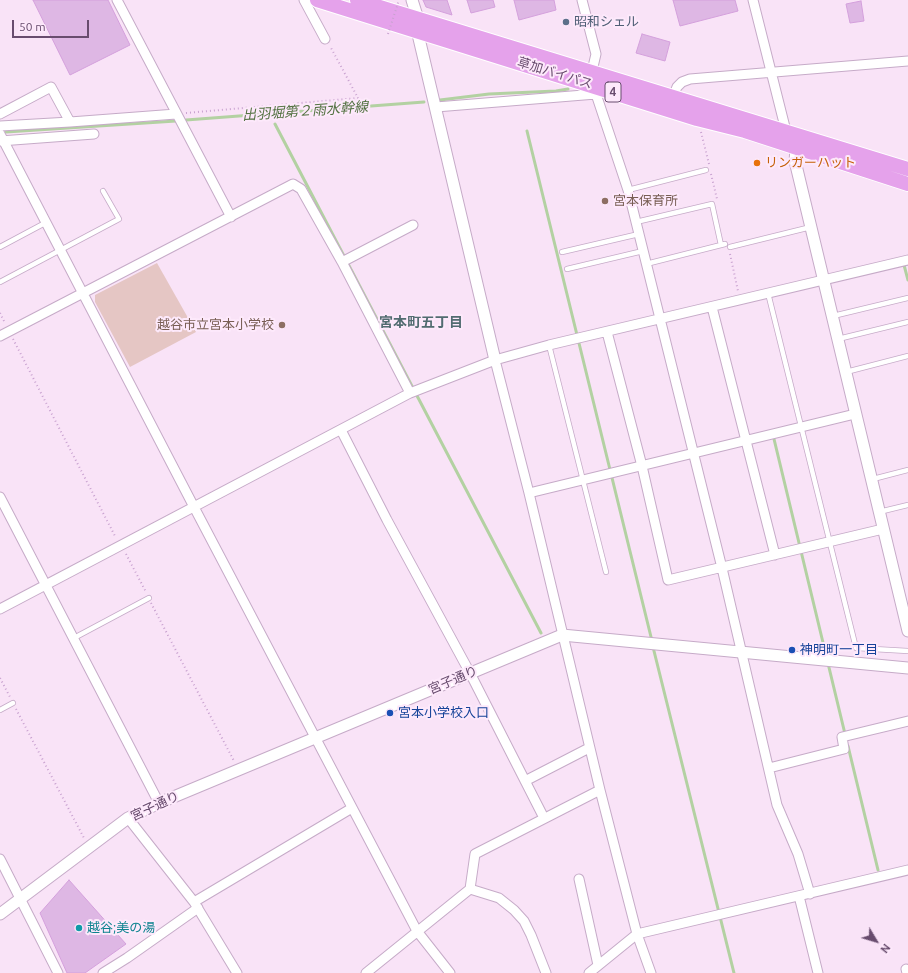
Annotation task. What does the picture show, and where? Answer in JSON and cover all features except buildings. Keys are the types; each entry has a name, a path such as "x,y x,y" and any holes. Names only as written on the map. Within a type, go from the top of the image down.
{"highway":[{"name":"草加バイパス","path":"317,0 417,24 592,71 908,169"},
{"name":"草加バイパス","path":"357,0 417,24 598,91 796,149 908,184"}],"street":[{"path":"117,0 231,217"},
{"path":"304,0 325,39"},
{"path":"412,0 495,360 529,493 589,748 638,934 651,973"},
{"path":"582,0 596,54 592,71"},
{"path":"753,0 786,131"},
{"path":"673,97 677,88 682,82 690,79 908,61"},
{"path":"0,114 51,87 70,122"},
{"path":"436,108 598,91 628,190 722,568 777,805 798,854 810,894"},
{"path":"0,126 176,114"},
{"path":"94,134 1,139 417,931 450,973"},
{"path":"796,149 795,161 822,280 908,631"},
{"path":"0,336 293,184 301,189 342,262 410,393"},
{"path":"342,262 413,225"},
{"path":"0,609 410,393 495,360 550,345 908,260"},
{"path":"712,307 775,555"},
{"path":"607,332 642,466 668,580 883,530"},
{"path":"529,493 855,414"},
{"path":"341,430 544,818"},
{"path":"0,497 159,803"},
{"name":"宮子通り","path":"0,914 128,818 159,803 562,635 908,668"},
{"path":"768,768 844,749 842,737 908,721"},
{"path":"525,781 589,748"},
{"path":"366,973 470,889 475,854 600,790"},
{"path":"103,973 127,958 196,905 352,808"},
{"path":"128,818 196,905 238,973"},
{"path":"0,859 58,973"},
{"path":"589,973 638,934 908,870"},
{"path":"579,879 598,965"},
{"path":"470,889 499,898 514,910 524,921 546,973"},
{"path":"799,896 818,973"}],"lane":[{"path":"628,190 706,170"},
{"path":"0,282 119,219 104,191"},
{"path":"636,222 712,204 723,244 646,264"},
{"path":"0,247 46,223"},
{"path":"730,247 811,227"},
{"path":"562,252 639,234"},
{"path":"567,269 643,251"},
{"path":"768,293 856,648 908,651"},
{"path":"831,316 908,298"},
{"path":"837,340 908,322"},
{"path":"550,345 606,572"},
{"path":"844,372 908,356"},
{"path":"871,479 908,470"},
{"path":"879,512 908,505"},
{"path":"74,638 149,598"},
{"path":"0,710 13,703"}],"path":[{"path":"388,34 399,0"},
{"path":"176,114 358,98 325,39"},
{"path":"0,678 85,841"}],"shaded area":[{"path":"157,263 196,332 130,367 95,302 95,295"}],"waterway":[{"name":"出羽堀第２雨水幹線","path":"440,100 489,94 556,91 568,89"},
{"name":"出羽堀第２雨水幹線","path":"186,120 424,102"},
{"name":"出羽堀第２雨水幹線","path":"6,132 176,121"},
{"path":"275,124 541,633"},
{"path":"527,131 652,641"},
{"path":"904,265 908,280"},
{"path":"774,439 845,734"},
{"path":"653,647 734,973"},
{"path":"848,746 878,870"}],"place":[{"name":"昭和シェル","path":"566,22"},
{"name":"リンガーハット","path":"757,163"},
{"name":"宮本保育所","path":"605,201"},
{"name":"越谷市立宮本小学校","path":"282,325"},
{"name":"神明町一丁目","path":"792,650"},
{"name":"宮本小学校入口","path":"390,713"},
{"name":"越谷;美の湯","path":"79,928"}],"district":[{"name":"宮本町五丁目","path":"421,322"}]}
